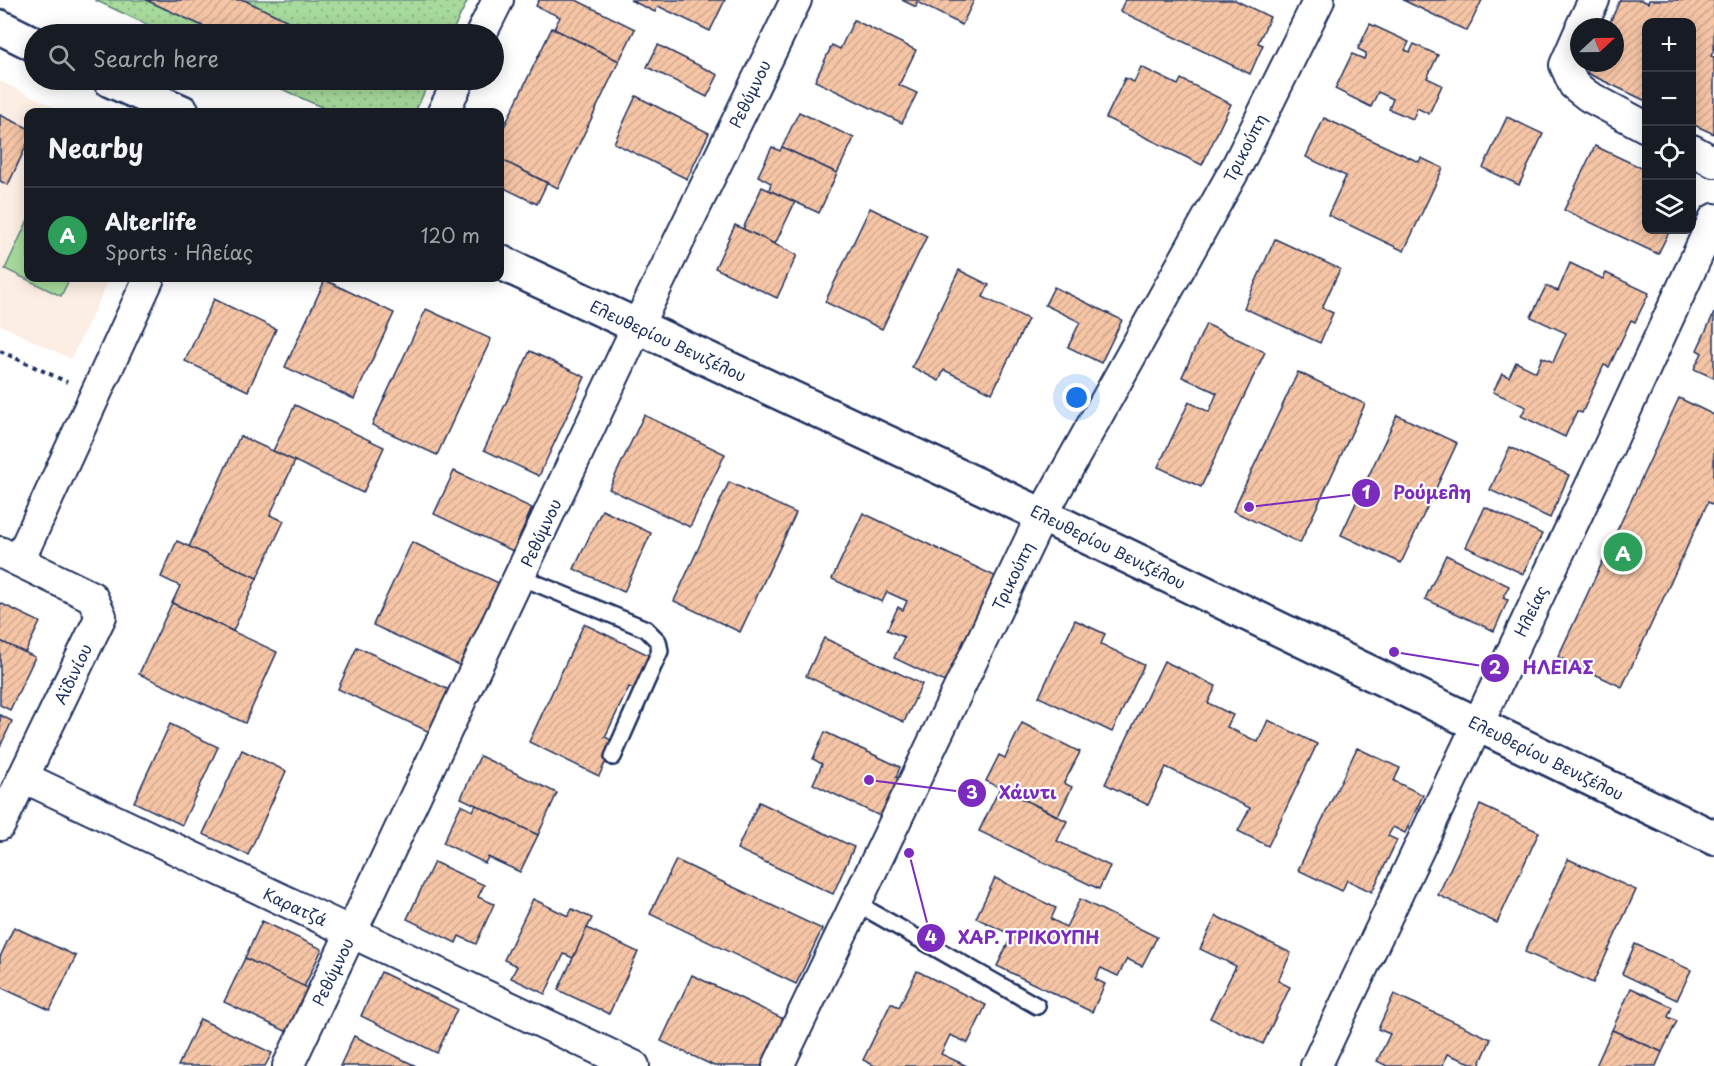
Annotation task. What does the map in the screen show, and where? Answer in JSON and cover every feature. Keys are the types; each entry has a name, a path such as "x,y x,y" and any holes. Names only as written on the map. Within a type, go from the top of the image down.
{"street":[{"path":"486,24 498,0"},
{"name":"Ρεθύμνου","path":"288,1066 637,327 796,0"},
{"name":"Τρικούπη","path":"778,1066 1042,515 1239,162 1319,0"},
{"path":"1585,18 1594,0"},
{"path":"0,27 24,39"},
{"path":"1570,54 1565,65 1574,85 1588,96 1645,126"},
{"path":"132,90 173,108"},
{"path":"445,108 454,90"},
{"path":"1696,152 1714,162"},
{"name":"Ηλείας","path":"1316,1066 1600,466 1714,219"},
{"name":"Ελευθερίου Βενιζέλου","path":"504,264 1042,515 1714,838"},
{"name":"Αϊδινίου","path":"0,825 101,615 92,597 9,556 95,395 147,282"},
{"name":"Καρατζά","path":"23,777 634,1066"}],"lane":[{"path":"521,576 645,629 658,640 660,651 613,757"},
{"path":"856,903 1037,1006"}],"path":[{"path":"0,351 95,395"}],"shaded area":[{"path":"0,81 56,108 24,108 24,282 108,282 71,359 0,325"}],"green space":[{"path":"95,0 468,0 456,24 146,24"},
{"path":"284,90 425,90 417,108 323,108"},
{"path":"24,229 24,278 5,269"},
{"path":"32,282 68,282 61,296"}],"building":[{"path":"146,0 244,0 294,24 198,24"},
{"path":"539,0 576,0 635,29 619,61 554,29 560,17 536,6"},
{"path":"630,0 725,0 710,31 658,6 655,12"},
{"path":"902,0 974,0 962,25 917,2 916,7"},
{"path":"1125,0 1235,0 1270,17 1258,43 1263,45 1250,74 1120,11"},
{"path":"1403,0 1482,0 1467,31"},
{"path":"1620,0 1641,0 1648,3 1649,0 1714,0 1714,50 1711,56 1714,57 1714,134 1696,126 1696,18 1642,18 1642,99 1587,73 1624,72 1624,18 1612,18"},
{"path":"854,20 916,50 899,85 917,93 902,123 815,81 832,45 840,49"},
{"path":"1370,24 1409,42 1405,50 1410,52 1414,44 1438,55 1427,78 1442,85 1429,114 1417,108 1413,119 1389,109 1393,99 1378,92 1371,107 1335,89 1352,54 1364,59 1366,53 1358,49"},
{"path":"552,28 619,61 558,188 504,161 504,127"},
{"path":"658,45 718,75 707,97 647,67"},
{"path":"1141,67 1178,85 1181,79 1231,104 1202,165 1106,118 1125,78 1134,82"},
{"path":"636,96 709,133 687,179 614,143"},
{"path":"799,112 854,138 837,173 782,147"},
{"path":"0,115 24,126 24,151 8,185 0,181"},
{"path":"1507,117 1543,134 1519,185 1483,168"},
{"path":"1324,118 1419,162 1421,158 1443,168 1404,251 1328,215 1346,176 1306,157"},
{"path":"1595,146 1642,168 1642,234 1668,234 1658,254 1564,210"},
{"path":"772,147 780,151 782,147 837,173 819,213 769,190 771,183 758,176"},
{"path":"504,161 547,183 537,204 504,188"},
{"path":"762,187 795,202 775,244 743,229"},
{"path":"870,208 927,236 882,329 825,302"},
{"path":"735,225 797,255 777,298 715,268"},
{"path":"1275,239 1340,269 1322,308 1333,313 1320,343 1244,308"},
{"path":"1570,263 1603,279 1606,273 1649,293 1635,322 1631,320 1609,367 1604,365 1582,413 1577,411 1565,437 1521,416 1526,407 1493,392 1502,374 1509,377 1516,362 1536,372 1542,357 1553,362 1566,333 1531,317 1546,286 1558,291"},
{"path":"959,270 989,285 983,297 1028,319 992,393 944,370 939,381 912,367"},
{"path":"324,282 329,282 394,313 354,399 285,367"},
{"path":"1054,287 1122,320 1101,363 1068,347 1080,322 1045,305"},
{"path":"214,299 276,329 248,391 185,361"},
{"path":"426,309 491,339 437,455 372,425"},
{"path":"1714,313 1714,378 1694,369 1702,353 1697,350"},
{"path":"1206,324 1265,352 1201,487 1158,467 1189,402 1209,412 1217,393 1182,377"},
{"path":"530,351 585,377 539,476 484,450"},
{"path":"1298,372 1365,404 1300,543 1233,511"},
{"path":"1679,398 1714,415 1714,505 1708,502 1622,687 1558,657"},
{"path":"295,405 384,447 363,493 273,451"},
{"path":"644,415 725,454 690,527 609,489"},
{"path":"1397,415 1457,443 1401,563 1341,535"},
{"path":"240,436 295,461 270,515 284,521 257,578 189,547"},
{"path":"1510,447 1569,475 1550,518 1490,490"},
{"path":"454,471 532,508 513,551 434,514"},
{"path":"729,482 796,513 740,632 674,601"},
{"path":"1485,507 1542,534 1523,574 1466,547"},
{"path":"602,510 651,533 624,592 574,569"},
{"path":"863,513 999,578 949,684 894,658 904,637 887,630 898,607 903,610 907,601 887,592 882,602 832,579"},
{"path":"177,541 257,578 233,631 172,603 180,586 161,577"},
{"path":"412,542 503,585 465,668 373,625"},
{"path":"1446,555 1509,586 1503,598 1508,600 1494,631 1425,599"},
{"path":"0,603 40,622 25,653 0,641"},
{"path":"172,603 277,652 245,723 139,674"},
{"path":"1075,620 1105,634 1101,644 1144,665 1112,732 1039,697"},
{"path":"584,624 653,657 638,691 629,687 605,737 615,742 599,776 529,742"},
{"path":"824,638 922,684 904,722 806,676"},
{"path":"0,641 35,657 10,710 0,705"},
{"path":"357,647 456,693 436,735 338,689"},
{"path":"1164,661 1216,686 1208,703 1233,715 1227,727 1258,742 1268,720 1317,744 1268,846 1238,831 1250,808 1166,767 1148,805 1105,784"},
{"path":"0,715 12,721 0,747"},
{"path":"1022,723 1080,752 1064,783 1072,787 1058,816 986,781 999,755 1005,758"},
{"path":"170,724 218,747 182,825 134,802"},
{"path":"825,732 900,767 896,777 903,780 886,819 813,784 822,764 813,759"},
{"path":"1357,748 1400,768 1394,781 1423,795 1405,833 1393,827 1388,836 1397,840 1372,892 1347,880 1342,891 1298,870"},
{"path":"242,750 286,771 248,855 203,834"},
{"path":"480,756 557,793 538,835 461,798"},
{"path":"1000,788 1067,821 1057,841 1110,866 1099,889 979,831"},
{"path":"759,802 854,847 833,894 737,849"},
{"path":"461,805 473,811 476,805 538,835 520,872 488,857 485,863 443,843"},
{"path":"1480,805 1539,832 1497,923 1438,895"},
{"path":"1568,859 1636,890 1593,983 1525,952"},
{"path":"676,860 822,929 796,984 650,914"},
{"path":"434,862 484,885 478,897 494,904 476,944 459,936 456,943 407,919"},
{"path":"995,878 1056,908 1051,919 1066,927 1080,899 1157,937 1142,966 1127,959 1118,976 1101,968 1095,979 1105,984 1092,1012 997,966 1012,935 976,918"},
{"path":"533,899 568,916 572,909 592,918 573,958 564,954 545,994 511,978 517,966 504,960"},
{"path":"1216,916 1291,953 1278,981 1290,987 1263,1044 1210,1018 1236,966 1200,949"},
{"path":"262,921 322,949 304,987 245,958"},
{"path":"14,927 76,956 50,1010 0,987 0,957"},
{"path":"587,928 638,952 609,1014 558,990"},
{"path":"1635,944 1691,970 1677,1000 1622,974"},
{"path":"245,958 314,991 294,1035 224,1002"},
{"path":"917,971 986,1005 968,1043 950,1035 941,1054 967,1066 875,1066 863,1060 891,1003 899,1007"},
{"path":"381,972 457,1009 437,1053 361,1016"},
{"path":"692,975 790,1022 769,1066 714,1066 661,1041"},
{"path":"1631,988 1672,1007 1668,1017 1677,1021 1662,1052 1612,1030"},
{"path":"1394,994 1491,1039 1479,1066 1447,1054 1444,1066 1387,1066 1377,1061 1390,1034 1378,1029"},
{"path":"200,1019 272,1053 265,1066 178,1066"},
{"path":"1612,1030 1662,1052 1656,1066 1596,1066"},
{"path":"354,1036 416,1066 340,1066"}],"place":[{"name":"Ρούμελη","path":"1249,507"},
{"name":"Alterlife","path":"1623,552"},
{"name":"ΗΛΕΙΑΣ","path":"1394,652"},
{"name":"Χάιντι","path":"869,780"},
{"name":"ΧΑΡ. ΤΡΙΚΟΥΠΗ","path":"909,853"}]}
